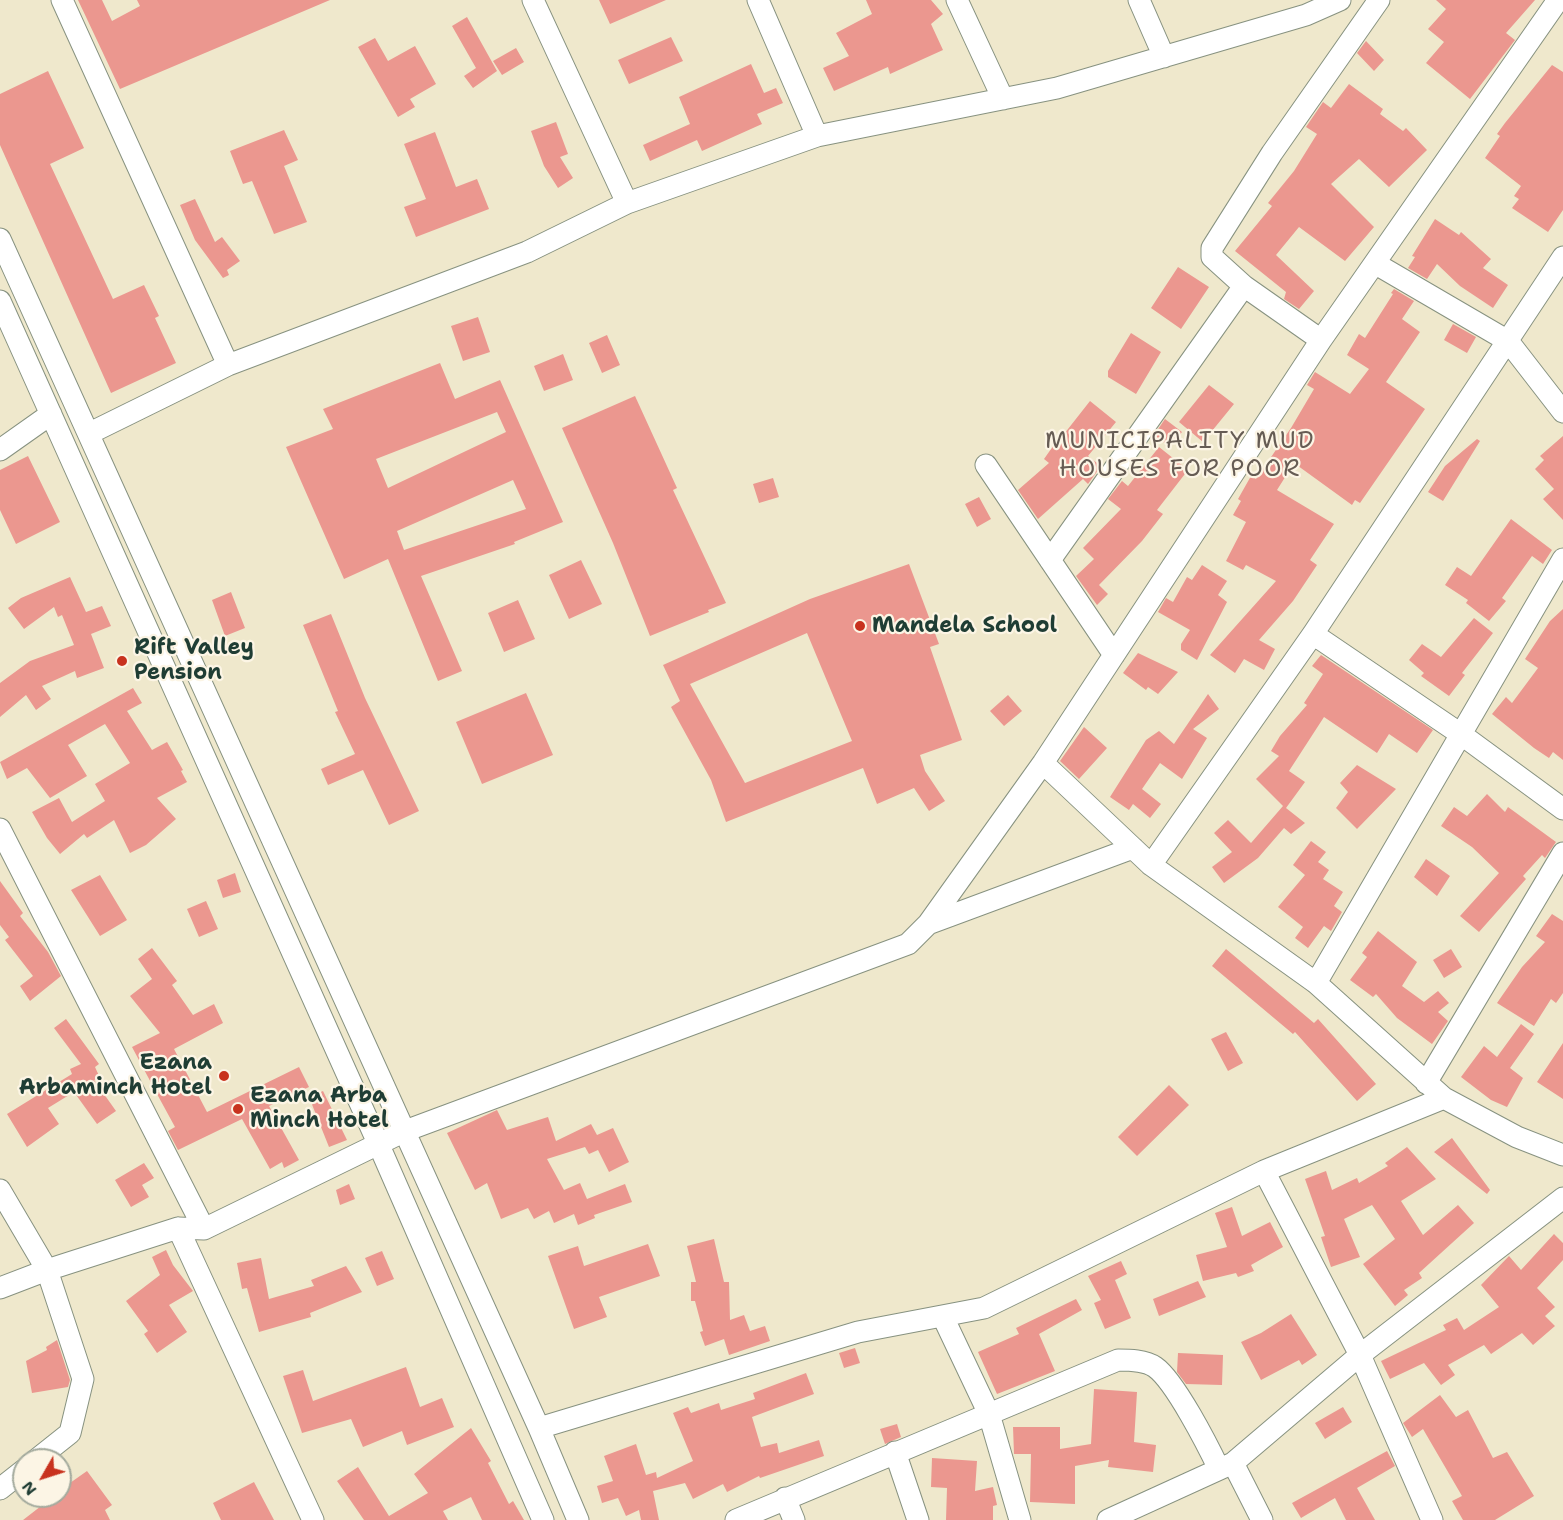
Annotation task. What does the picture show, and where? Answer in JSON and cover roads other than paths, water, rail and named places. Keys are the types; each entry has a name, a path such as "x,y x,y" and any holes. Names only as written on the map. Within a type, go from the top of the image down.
{"street":[{"path":"62,0 228,365"},
{"path":"533,0 627,203"},
{"path":"758,0 817,135"},
{"path":"957,0 1003,99"},
{"path":"1139,0 1164,57"},
{"path":"90,433 228,365 527,252 627,203 817,135 1057,88 1164,57 1303,7 1340,0"},
{"path":"1321,340 1244,286 1212,257 1212,248 1272,153 1379,0"},
{"path":"0,1288 47,1270 178,1228 204,1228 405,1131 908,944 928,924 1043,763 1321,340 1558,0"},
{"path":"0,239 405,1131 578,1520"},
{"path":"1151,865 1313,634 1563,257"},
{"path":"1376,264 1508,341 1563,412"},
{"path":"1050,560 1244,286"},
{"path":"0,301 378,1143 543,1520"},
{"path":"0,450 51,414"},
{"path":"986,465 1114,655"},
{"path":"1316,983 1563,559"},
{"path":"1313,634 1461,735 1563,809"},
{"path":"1043,763 1151,865 1316,983 1444,1098 1517,1137 1563,1155"},
{"path":"0,829 204,1228"},
{"path":"928,924 1133,848"},
{"path":"1426,1083 1563,853"},
{"path":"539,1428 858,1332 984,1308 1264,1172 1444,1098"},
{"path":"1264,1172 1360,1355 1432,1520"},
{"path":"0,1190 47,1270 83,1379 70,1433 51,1448"},
{"path":"1108,1520 1226,1466 1360,1355 1563,1198"},
{"path":"178,1228 313,1520"},
{"path":"943,1317 990,1414 1020,1520"},
{"path":"736,1520 1118,1360 1133,1360 1154,1366 1172,1388 1262,1520"},
{"path":"895,1452 918,1520"},
{"path":"0,1489 12,1480"},
{"path":"785,1498 794,1520"}],"place":[{"name":"Mandela School","path":"860,626"},
{"name":"Rift Valley Pension","path":"122,661"},
{"name":"Ezana Arbaminch Hotel","path":"224,1076"},
{"name":"Ezana Arba Minch Hotel","path":"238,1109"}],"district":[{"name":"MUNICIPALITY MUD HOUSES FOR POOR","path":"1180,456"}]}
